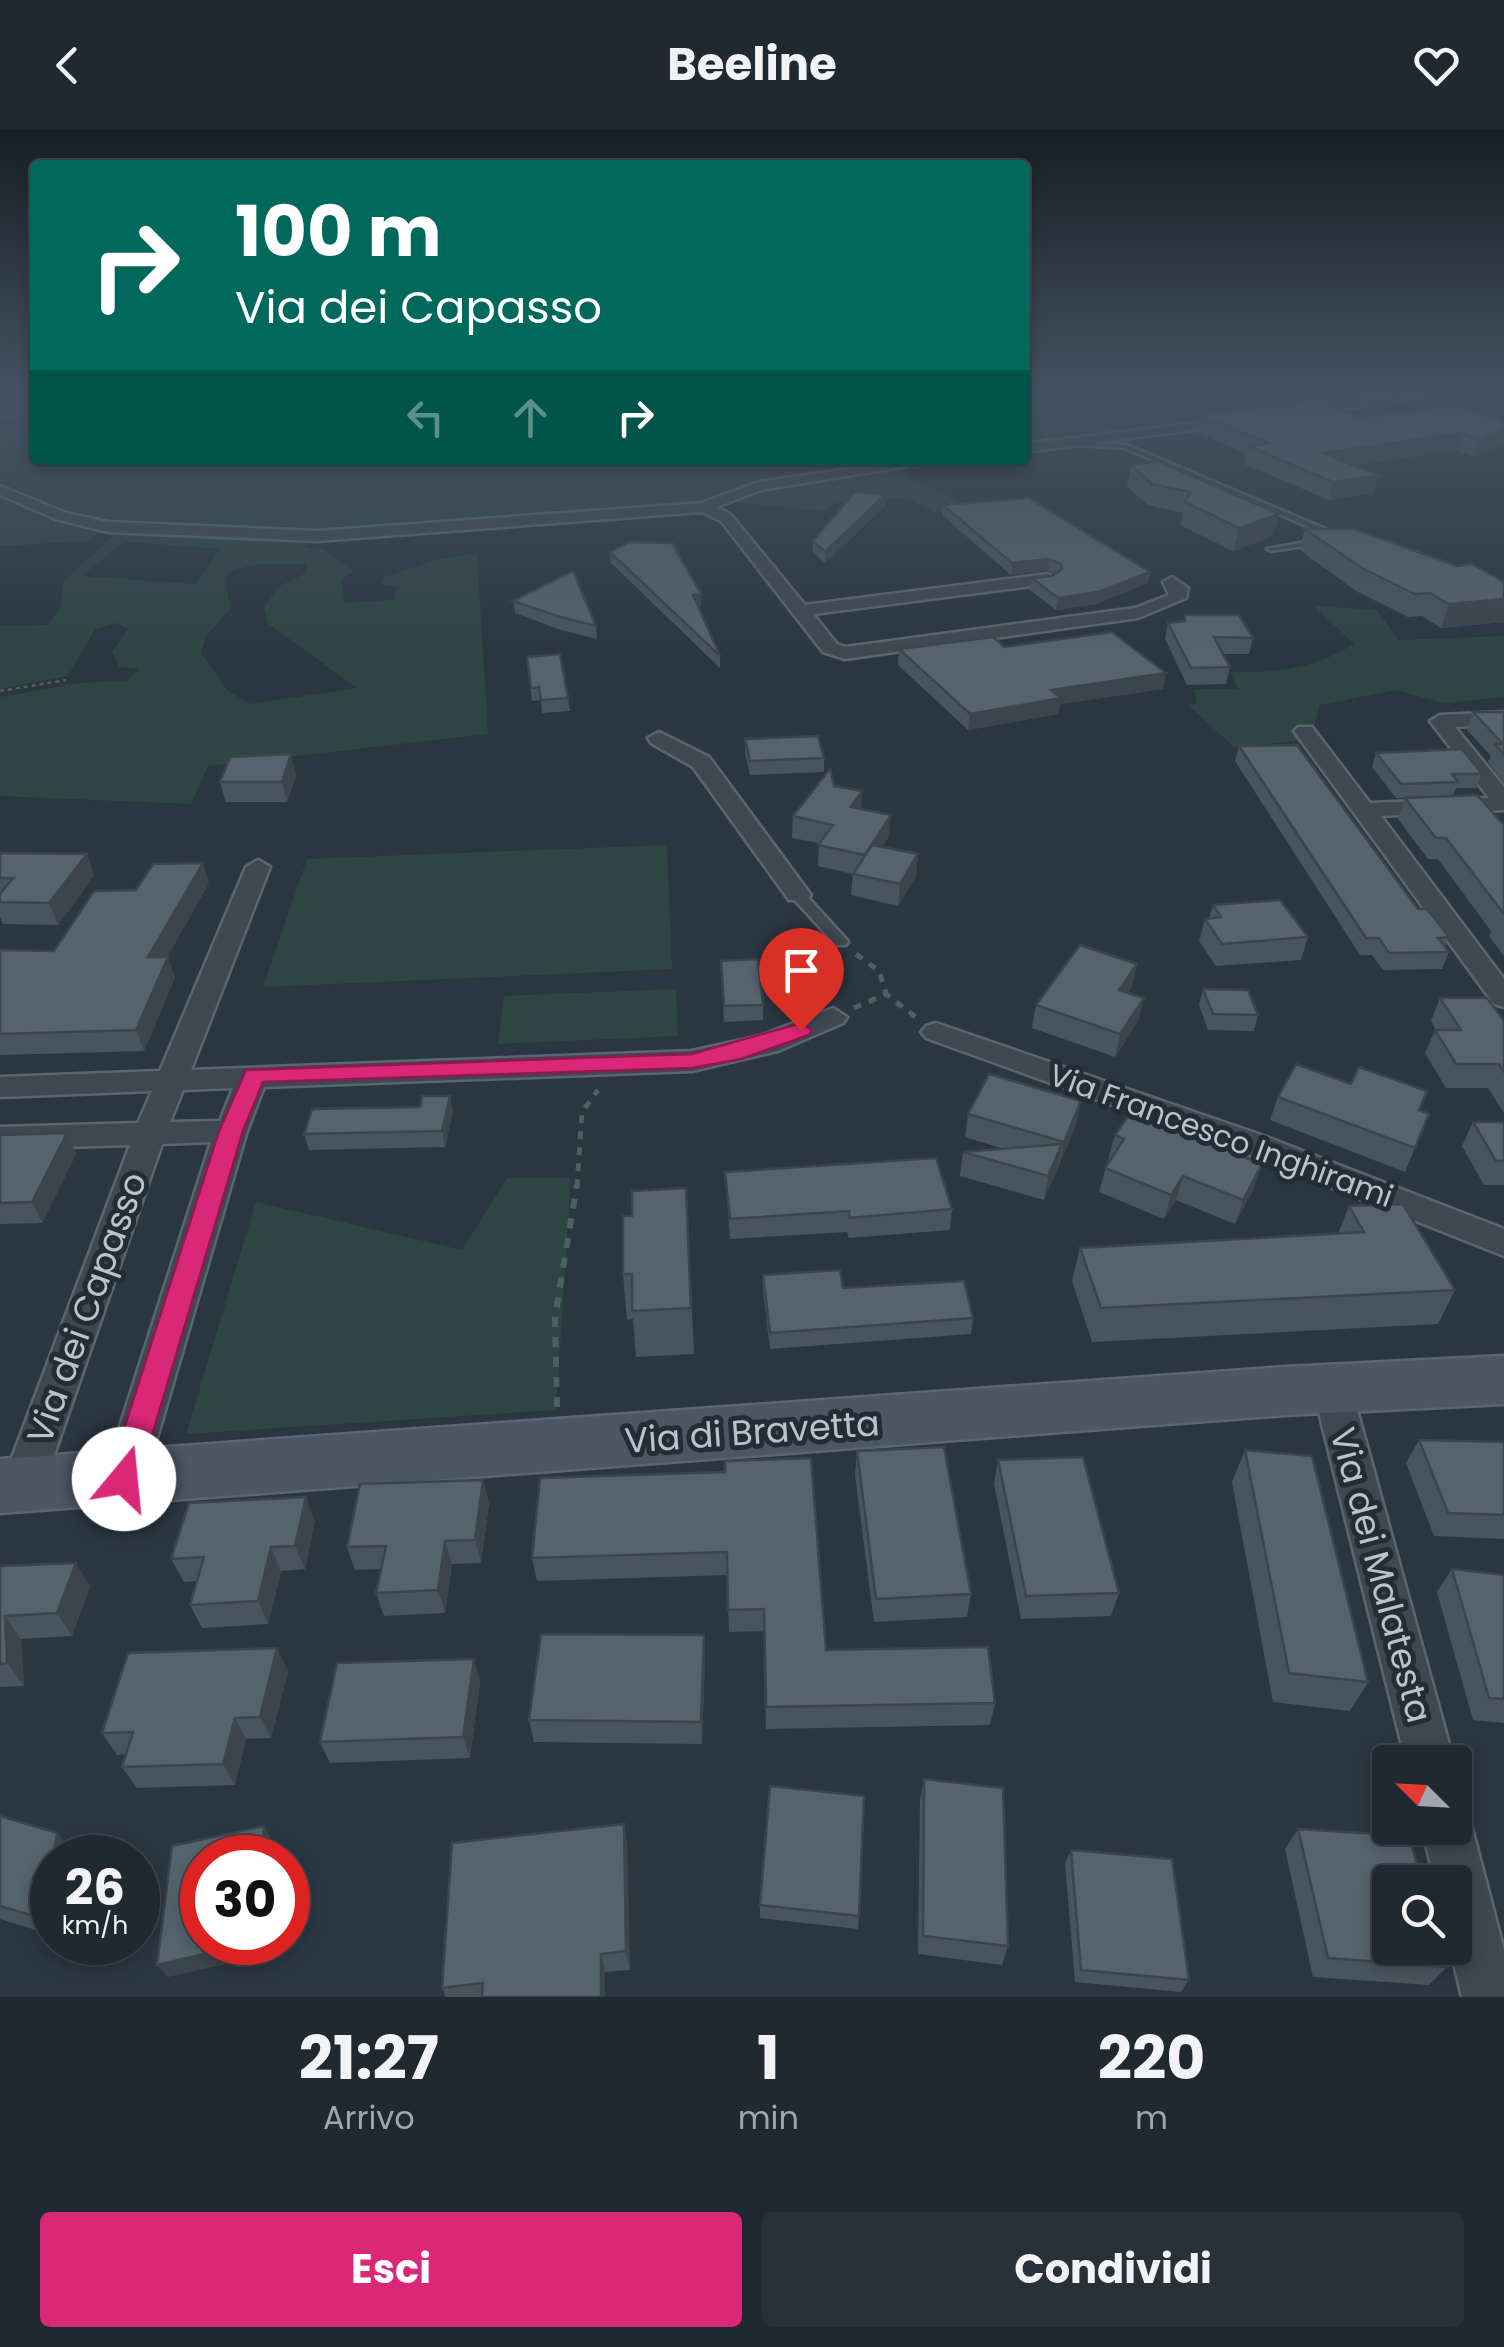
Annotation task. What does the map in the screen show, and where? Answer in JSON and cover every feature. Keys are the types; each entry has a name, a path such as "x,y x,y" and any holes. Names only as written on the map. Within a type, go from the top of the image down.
{"main road":[{"name":"Via di Bravetta","path":"11,1485 1332,1388 1504,1380"}],"street":[{"path":"0,490 61,516 108,526 316,536 704,506 758,486 785,482"},
{"path":"704,506 726,518 804,610 830,648 862,653 1138,613 1174,600 1179,588 1172,582"},
{"path":"804,610 1048,579"},
{"path":"1363,810 1501,804 1502,798 1440,721 1504,718"},
{"path":"1305,730 1504,998"},
{"path":"660,738 701,762 798,895"},
{"name":"Via dei Capasso","path":"11,1485 258,867"},
{"path":"0,1086 692,1061 733,1054 834,1017"},
{"name":"Via Francesco Inghirami","path":"936,1032 1253,1144 1504,1244"},
{"path":"124,1479 231,1131 254,1075"},
{"name":"Via dei Capasso","path":"0,1138 231,1131"},
{"name":"Via dei Malatesta","path":"1332,1388 1426,1745"},
{"path":"1451,1845 1490,1997"}],"lane":[{"path":"1210,482 1342,538 1271,549"},
{"path":"798,895 841,942"}],"path":[{"path":"0,691 66,680"},
{"path":"841,942 879,971 886,994 936,1032"},
{"path":"834,1017 886,994"},
{"path":"557,1447 555,1317 578,1179 582,1112 618,1063"}],"green space":[{"path":"919,482 972,511 937,513 907,498 834,503 825,511 706,500 358,533 106,522 47,507 0,484"},
{"path":"0,496 102,529 90,541 0,546"},
{"path":"119,530 306,541 305,548 324,549 353,571 342,579 344,603 394,600 397,587 382,584 382,578 439,559 477,553 488,734 208,766 191,804 0,796 0,697 80,683 126,681 139,669 119,667 112,652 128,629 116,623 95,629 68,676 0,689 0,626 47,625 60,608 64,581","holes":["125,542 220,549 196,584 81,576","257,564 307,564 304,574 278,587 264,608 267,623 357,688 251,704 228,691 201,653 206,636 231,608 224,578 228,572"]},
{"path":"1314,606 1377,610 1398,640 1504,636 1504,697 1444,703 1396,690 1320,705 1311,739 1235,748 1188,705 1196,704 1195,689 1238,689 1230,672 1295,668 1354,644"},
{"path":"667,845 672,969 263,987 307,859"},
{"path":"676,989 678,1036 498,1044 504,996"},
{"path":"507,1178 571,1178 556,1410 186,1434 256,1202 462,1250"}],"building":[{"path":"1206,482 1279,514 1239,528 1185,502 1191,492 1152,484"},
{"path":"855,492 885,495 825,552 813,541"},
{"path":"1029,498 1150,572 1098,592 1058,598 1032,578 1052,576 1062,569 1061,564 1049,559 1012,563 943,505"},
{"path":"1305,529 1354,529 1457,566 1472,564 1504,582 1504,599 1449,604 1430,593 1415,594 1362,568"},
{"path":"629,542 672,543 701,594 693,595 720,656 610,552"},
{"path":"573,571 596,626 513,601"},
{"path":"1185,615 1239,615 1253,638 1214,637 1230,667 1191,668 1168,623 1185,621"},
{"path":"1112,632 1166,673 1051,690 1061,698 970,714 899,649 993,637 1004,647"},
{"path":"560,654 568,698 541,700 539,687 531,688 527,657"},
{"path":"1473,712 1504,712 1504,755 1495,744 1503,744"},
{"path":"818,736 824,758 750,761 745,739"},
{"path":"1297,745 1418,909 1427,909 1449,937 1438,938 1449,952 1389,953 1379,938 1366,938 1239,746"},
{"path":"1462,749 1482,774 1452,774 1458,782 1401,784 1376,753"},
{"path":"291,754 282,782 220,782 230,757"},
{"path":"830,769 834,786 862,791 851,807 891,815 865,855 818,845 833,825 793,816"},
{"path":"1477,795 1504,825 1504,914 1446,838 1436,838 1405,798"},
{"path":"872,845 918,854 900,884 853,874"},
{"path":"0,853 87,854 49,903 0,902 0,894 13,878 0,878"},
{"path":"203,863 148,957 168,957 136,1030 0,1034 0,950 54,951 94,891 136,890 153,864"},
{"path":"1280,900 1308,937 1222,944 1205,919 1221,917 1213,905"},
{"path":"1080,945 1137,964 1119,990 1144,998 1120,1034 1036,1005"},
{"path":"758,959 763,1005 724,1006 721,961"},
{"path":"1203,989 1248,990 1258,1015 1213,1014"},
{"path":"1440,998 1487,998 1504,1021 1504,1072 1499,1064 1456,1064 1435,1030 1461,1030"},
{"path":"1296,1064 1351,1084 1359,1067 1427,1091 1419,1110 1429,1114 1415,1148 1278,1097"},
{"path":"989,1074 1081,1101 1064,1142 968,1114"},
{"path":"422,1096 450,1096 442,1131 304,1134 312,1109 420,1107"},
{"path":"1136,1105 1246,1147 1241,1156 1262,1164 1243,1200 1183,1176 1171,1195 1105,1168 1124,1139 1115,1135"},
{"path":"1473,1122 1504,1122 1504,1161 1496,1161"},
{"path":"67,1133 32,1202 0,1203 0,1135"},
{"path":"1062,1144 1048,1176 963,1152"},
{"path":"936,1158 952,1209 850,1218 849,1211 730,1219 725,1172"},
{"path":"686,1188 691,1308 632,1311 632,1274 623,1274 623,1216 632,1216 632,1191"},
{"path":"1403,1204 1455,1290 1101,1308 1080,1248 1364,1232 1349,1206"},
{"path":"840,1270 843,1288 964,1281 973,1318 770,1333 763,1275"},
{"path":"1419,1440 1504,1442 1504,1515 1448,1513"},
{"path":"944,1447 971,1594 876,1599 857,1451"},
{"path":"1245,1450 1312,1456 1368,1682 1289,1673"},
{"path":"1083,1457 1119,1593 1026,1596 998,1460"},
{"path":"811,1458 826,1650 988,1647 995,1703 766,1707 764,1609 728,1610 727,1552 532,1558 540,1478 725,1472 725,1461"},
{"path":"483,1480 475,1540 445,1541 438,1590 376,1593 386,1546 347,1547 360,1484"},
{"path":"306,1497 295,1546 271,1547 258,1601 190,1605 204,1557 171,1559 189,1503"},
{"path":"76,1563 57,1613 5,1616 7,1663 0,1664 0,1566"},
{"path":"1452,1569 1504,1575 1504,1699 1489,1698"},
{"path":"541,1634 704,1635 701,1722 529,1720"},
{"path":"277,1648 260,1717 235,1718 223,1764 122,1767 133,1732 102,1733 128,1653"},
{"path":"474,1659 463,1737 320,1742 337,1663"},
{"path":"924,1779 1003,1788 1008,1946 923,1936"},
{"path":"770,1786 864,1796 859,1916 760,1905"},
{"path":"0,1816 57,1833 30,1835 30,1915 0,1906"},
{"path":"624,1824 626,1951 601,1954 601,1997 482,1997 483,1983 442,1988 452,1843"},
{"path":"264,1826 263,1835 223,1835"},
{"path":"1298,1829 1372,1834 1372,1845 1412,1845 1417,1865 1372,1865 1372,1961 1328,1958"},
{"path":"180,1844 180,1960 160,1964 160,1941 172,1846"},
{"path":"1071,1850 1172,1859 1189,1980 1081,1970"}],"route":[{"path":"124,1479 231,1131 254,1075 692,1061 733,1054 801,1030"}]}
